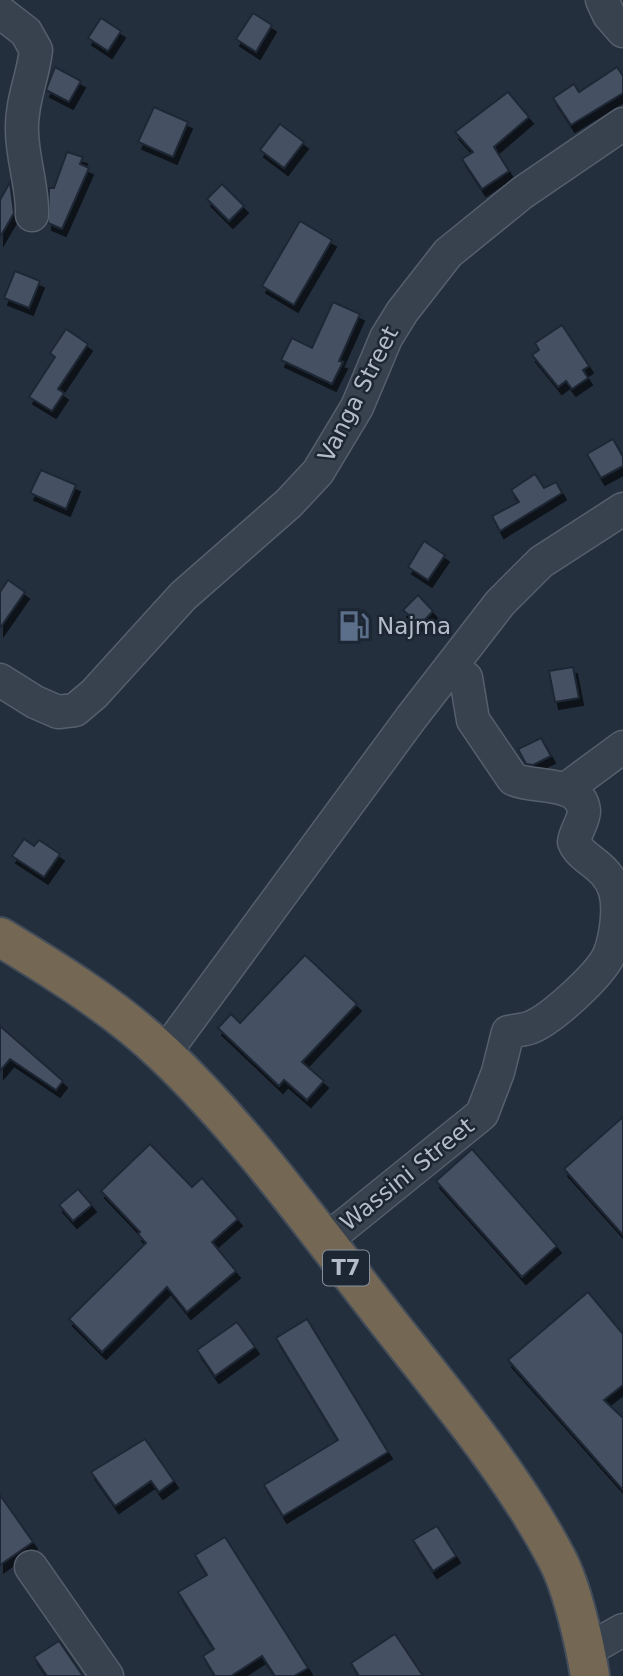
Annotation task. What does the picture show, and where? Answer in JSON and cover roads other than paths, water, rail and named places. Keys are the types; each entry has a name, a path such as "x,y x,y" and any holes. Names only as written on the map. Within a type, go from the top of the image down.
{"highway":[{"name":"T7","path":"0,937 84,991 164,1054 254,1154 325,1241 447,1397 510,1484 558,1561 588,1663"}],"street":[{"path":"602,0 608,15 623,31"},
{"path":"0,12 26,32 36,50 22,115 23,151 31,191 32,215"},
{"name":"Vanga Street","path":"0,680 35,702 58,712 75,710 94,694 119,663 183,596 289,503 318,472 357,407 391,330 448,253 523,193 623,124"},
{"path":"164,1054 411,718 500,603 541,562 623,509"},
{"path":"452,667 466,678 473,720 513,779 523,785 566,789 623,747"},
{"name":"Wassini Street","path":"325,1241 482,1114 498,1072 508,1032 529,1028 561,1006 592,978 608,956 616,914 615,892 597,863 575,846 574,838 584,814 583,807 566,789"},
{"path":"31,1567 107,1676"},
{"path":"588,1663 623,1630"}],"place":[{"name":"Najma","path":"354,626"}]}
